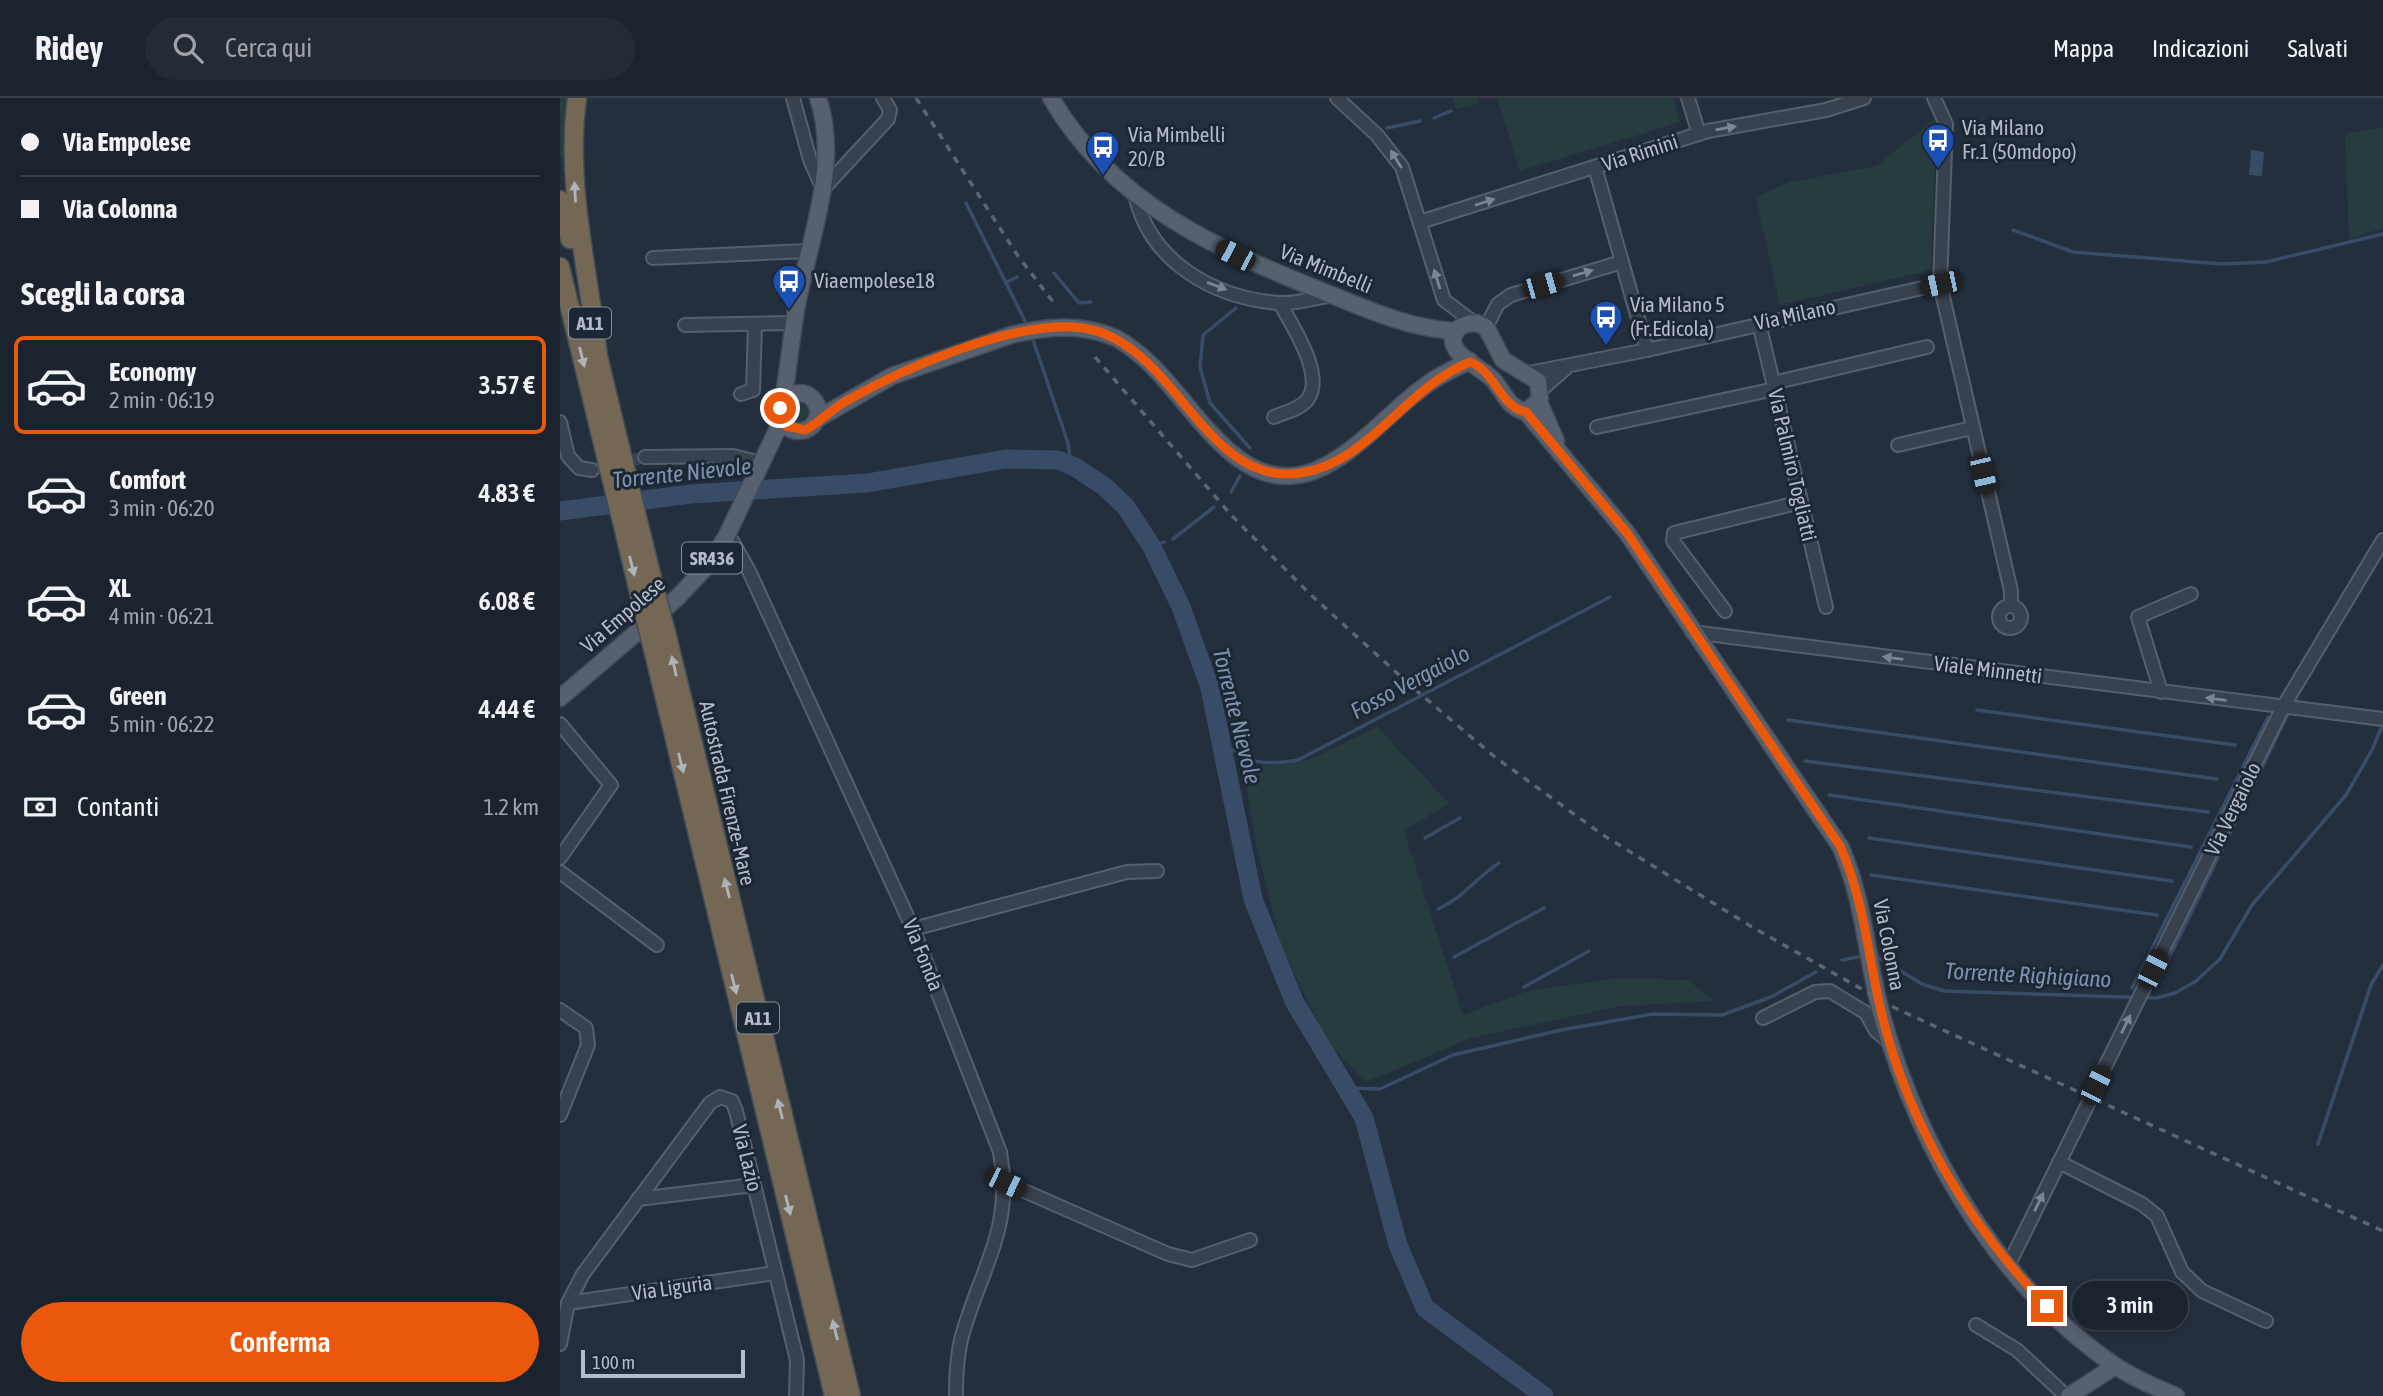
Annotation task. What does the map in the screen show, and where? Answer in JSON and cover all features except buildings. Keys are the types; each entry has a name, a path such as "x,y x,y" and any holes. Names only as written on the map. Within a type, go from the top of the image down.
{"highway":[{"path":"577,98 574,151 577,221 592,300 598,357"},
{"name":"Autostrada Firenze-Mare","path":"560,200 598,357 612,447"},
{"name":"Autostrada Firenze-Mare","path":"560,267 612,447 648,594 834,1396"},
{"name":"Autostrada Firenze-Mare","path":"660,644 851,1396"}],"main road":[{"name":"Via Empolese","path":"560,698 685,589 709,564 726,537 782,420 780,408 789,397 788,372 794,323 822,189 825,148 818,98"},
{"name":"Via Mimbelli","path":"1051,98 1086,147 1135,194 1191,233 1224,250 1395,320 1422,336 1454,341"},
{"path":"1431,382 1454,341 1479,324 1503,360 1529,373 1538,381 1535,401 1511,405 1487,372 1462,358 1454,341"},
{"name":"Via Empolese","path":"765,457 797,431 809,428 817,419 892,376 977,345 1045,328 1077,327 1116,338 1154,367 1229,451 1249,464 1276,473 1308,472 1336,461 1360,445 1431,382"},
{"path":"1431,382 1470,362"},
{"path":"789,397 848,400"},
{"path":"812,398 818,407 817,419"},
{"name":"Via Colonna","path":"1535,401 1566,462 1627,533 1840,846 1857,891 1874,1012 1889,1042 1926,1136 1953,1183 2009,1264 2061,1320 2115,1366 2176,1396"},
{"path":"782,420 786,426 797,431"},
{"path":"2067,1396 2115,1366"}],"street":[{"path":"793,98 810,160 822,189 888,119 890,110 883,98"},
{"path":"1337,98 1394,155 1406,177 1444,300 1479,324 1497,304 1511,295 1622,261"},
{"path":"1688,98 1699,134"},
{"name":"Via Rimini","path":"1420,222 1699,134 1826,110 1864,98"},
{"path":"1934,98 1946,124 1940,284 2011,592 2011,606"},
{"path":"1595,167 1647,350"},
{"path":"1135,194 1142,220 1163,252 1195,278 1251,298 1280,303 1332,295"},
{"path":"653,258 808,251"},
{"name":"Via Milano","path":"1529,373 1647,350 1940,284"},
{"path":"1275,417 1299,406 1308,398 1312,386 1311,363 1280,303"},
{"path":"685,326 794,323"},
{"name":"Via Palmiro Togliatti","path":"1759,323 1826,607"},
{"path":"741,394 753,390 754,324"},
{"path":"1597,427 1927,347"},
{"path":"1535,401 1569,366"},
{"path":"560,422 568,456 579,468 592,470"},
{"path":"1898,444 1972,428"},
{"path":"645,457 765,457"},
{"path":"1725,611 1673,541 1674,533 1801,502"},
{"name":"Via Fonda","path":"726,537 732,541 749,571 913,929 1000,1152 1006,1183 998,1238 962,1337 956,1396"},
{"name":"Via Vergaiolo","path":"2096,1085 2283,707 2383,540"},
{"path":"2161,692 2138,617 2191,594"},
{"name":"Viale Minnetti","path":"1692,632 2383,719"},
{"path":"560,724 611,785 560,858"},
{"path":"913,929 1127,872 1157,871"},
{"path":"560,872 657,945"},
{"path":"1763,1018 1819,991 1834,993 1874,1012"},
{"path":"560,1010 586,1028 588,1045 561,1112"},
{"name":"Via Lazio","path":"560,1344 568,1303 583,1273 710,1103 720,1097 732,1101 736,1111 797,1360 796,1396"},
{"path":"2009,1264 2088,1102"},
{"path":"2059,1162 2142,1204 2157,1216 2182,1272 2202,1291 2266,1321"},
{"path":"1006,1183 1168,1254 1192,1260 1250,1240"},
{"path":"638,1199 754,1185"},
{"name":"Via Liguria","path":"568,1303 775,1273"},
{"path":"1976,1325 1996,1334 2017,1350 2067,1396"}],"green space":[{"path":"560,98 573,98 565,173 560,153"},
{"path":"1453,98 1478,98 1479,103 1456,109"},
{"path":"1497,98 1673,98 1680,122 1520,171"},
{"path":"1936,117 1931,270 1780,305 1756,197 1790,182 1877,166"},
{"path":"2383,128 2383,228 2349,239 2345,133"},
{"path":"799,403 805,406 808,412 805,418 799,421 793,418 790,412 793,406"},
{"path":"1377,727 1449,803 1404,831 1463,1015 1531,990 1621,978 1688,980 1715,1001 1621,1006 1471,1038 1366,1082 1327,1042 1281,946 1256,843 1244,769 1309,760"}],"water":[{"path":"2251,150 2264,152 2262,176 2249,175"}],"waterway":[{"path":"1434,118 1451,111"},
{"path":"1387,128 1420,121"},
{"path":"966,203 1028,327"},
{"path":"2013,230 2073,252 2222,264 2266,262 2383,234"},
{"path":"1054,273 1079,303 1091,302"},
{"path":"1007,282 1017,277"},
{"path":"1236,308 1203,335 1200,367 1210,403 1250,448"},
{"path":"1032,337 1068,443 1071,465"},
{"name":"Torrente Nievole","path":"560,511 691,494 867,483 1006,459 1058,460 1075,467 1105,487 1126,507 1152,547 1181,607 1210,688 1253,899 1294,1001 1364,1118 1398,1245 1425,1308 1544,1396"},
{"path":"1231,492 1240,476"},
{"path":"1173,539 1214,507"},
{"path":"1152,547 1164,542"},
{"name":"Fosso Vergaiolo","path":"1222,743 1258,762 1298,760 1610,597"},
{"path":"1977,710 2235,745"},
{"path":"2155,987 2288,714"},
{"path":"2132,988 2268,717"},
{"path":"1788,720 2217,779"},
{"name":"Torrente Righigiano","path":"1878,957 1922,984 1944,991 2156,998 2175,993 2196,981 2220,959 2252,905 2346,795 2372,750 2383,724"},
{"path":"1805,761 2208,812"},
{"path":"1829,795 2191,847"},
{"path":"1425,838 1460,818"},
{"path":"1869,838 2172,881"},
{"path":"1438,909 1456,899 1499,863"},
{"path":"1871,875 2157,915"},
{"path":"1454,957 1544,908"},
{"path":"1524,987 1589,951"},
{"name":"Torrente Righigiano","path":"1842,960 1863,956"},
{"path":"2318,1144 2371,985 2383,965"},
{"name":"Torrente Righigiano","path":"1346,1088 1380,1089 1453,1055 1561,1030 1653,1014 1722,1015 1771,997 1816,972"}],"tunnel":[{"path":"592,470 645,457"}],"railway":[{"path":"916,98 1018,256 1054,303"},
{"path":"1095,357 1232,516 1311,595 1495,757 1603,835 1752,927 1897,1009 2383,1231"}],"place":[{"name":"Via Milano Fr.1 (50mdopo)","path":"1938,170"},
{"name":"Via Mimbelli 20/B","path":"1103,177"},
{"name":"Viaempolese18","path":"789,311"},
{"name":"Via Milano 5 (Fr.Edicola)","path":"1606,347"}],"route":[{"path":"780,408 780,416 786,426 794,430 805,430 817,419 848,400 921,364 1026,331 1077,327 1116,338 1135,350 1154,367 1229,451 1260,469 1286,475 1318,469 1336,461 1353,451 1431,382 1470,362 1482,367 1511,405 1526,412 1554,449 1627,533 1840,846 1852,872 1881,1011 1911,1103 1953,1183 1988,1237 2047,1306"}]}
